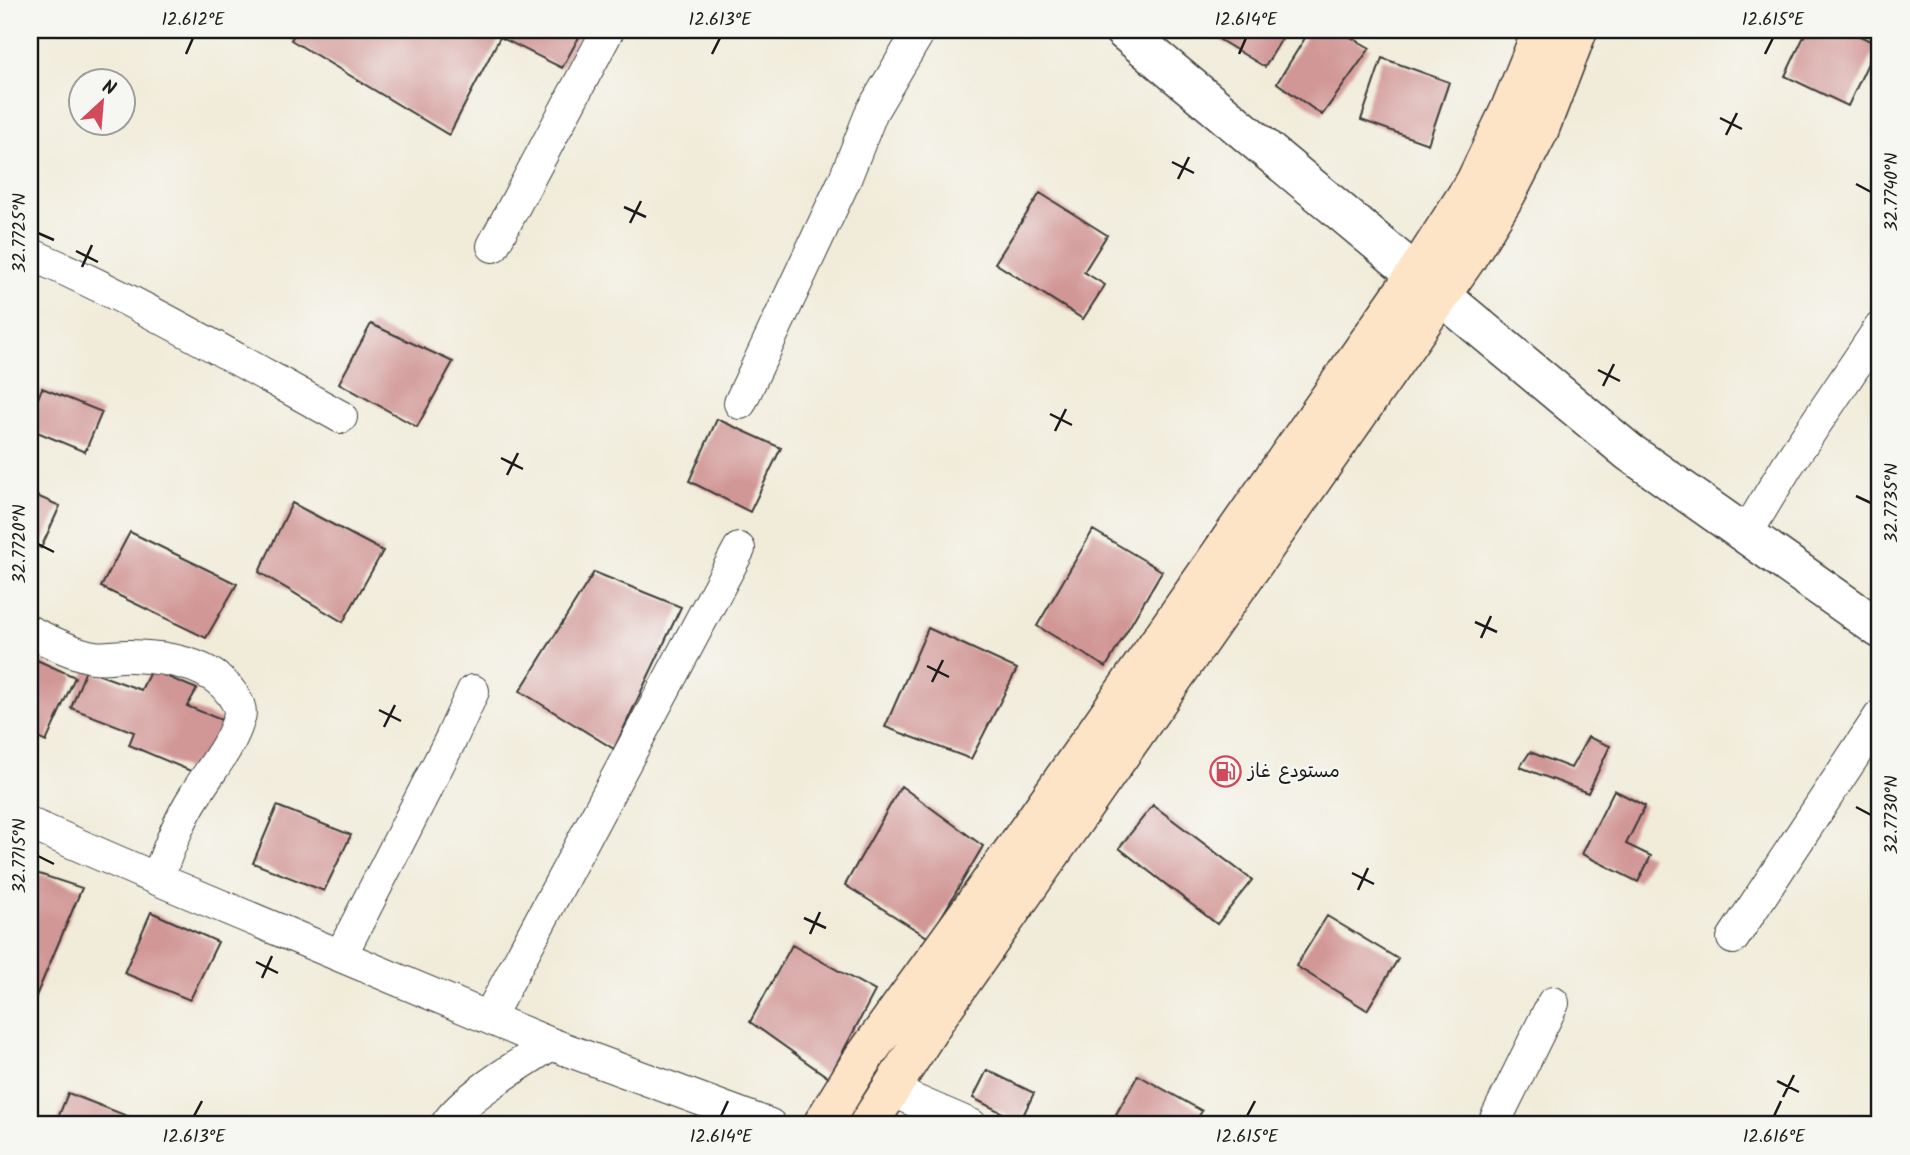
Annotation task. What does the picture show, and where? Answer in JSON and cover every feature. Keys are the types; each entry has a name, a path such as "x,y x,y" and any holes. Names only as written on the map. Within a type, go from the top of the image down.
{"main road":[{"path":"1428,286 1510,109 1542,30"},
{"path":"822,1125 860,1063 1007,887 1428,286 1507,193 1539,131 1578,30"},
{"path":"868,1125 1007,887"}],"street":[{"path":"493,246 608,30"},
{"path":"740,403 845,179 872,111 920,30"},
{"path":"1123,30 1629,453 1880,629"},
{"path":"30,254 137,306 341,417"},
{"path":"1746,534 1787,466 1880,328"},
{"path":"489,1017 739,549"},
{"path":"30,632 96,658 134,656 196,665 215,676 238,703 240,716 232,737 192,798 177,827 157,879"},
{"path":"341,955 473,691"},
{"path":"1733,938 1880,716"},
{"path":"30,824 551,1044 770,1125"},
{"path":"1493,1125 1553,1003"},
{"path":"446,1125 453,1115 482,1091 551,1044"},
{"path":"890,1090 971,1125"}],"building":[{"path":"297,30 583,30 562,68 500,37 449,135 291,40"},
{"path":"1227,30 1287,30 1265,67 1220,40"},
{"path":"1310,30 1338,30 1370,48 1322,115 1277,83"},
{"path":"1807,30 1847,30 1877,44 1848,106 1785,76"},
{"path":"1382,58 1449,82 1428,144 1361,120"},
{"path":"1040,193 1107,235 1084,272 1105,285 1083,319 995,263"},
{"path":"371,324 453,362 417,427 339,383"},
{"path":"42,388 102,412 85,452 30,429 30,419"},
{"path":"717,419 781,448 750,512 689,481"},
{"path":"30,493 60,506 41,548 30,542"},
{"path":"292,503 383,551 343,622 259,572"},
{"path":"1093,530 1162,571 1106,667 1037,626"},
{"path":"130,532 237,584 206,638 101,587"},
{"path":"594,572 681,607 614,749 520,691"},
{"path":"928,628 1017,669 971,759 885,727"},
{"path":"30,657 75,677 46,742 30,734"},
{"path":"86,670 141,690 151,670 197,689 187,706 224,721 193,772 129,745 134,732 71,708"},
{"path":"1588,737 1610,746 1588,793 1520,767 1530,752 1571,768"},
{"path":"901,786 983,846 929,938 845,885"},
{"path":"1614,790 1645,806 1626,844 1651,856 1638,882 1582,854"},
{"path":"1153,805 1252,880 1217,924 1119,848"},
{"path":"277,806 351,835 324,891 253,863"},
{"path":"30,871 82,888 30,1010"},
{"path":"151,912 218,942 190,1000 124,973"},
{"path":"1327,916 1398,959 1367,1010 1296,966"},
{"path":"792,945 875,991 829,1078 750,1022"},
{"path":"987,1070 1034,1093 1020,1122 973,1098"},
{"path":"1138,1075 1202,1111 1194,1125 1110,1125"},
{"path":"68,1093 135,1119 133,1125 55,1125"}],"place":[{"name":"مستودع غاز","path":"1225,772"}]}
